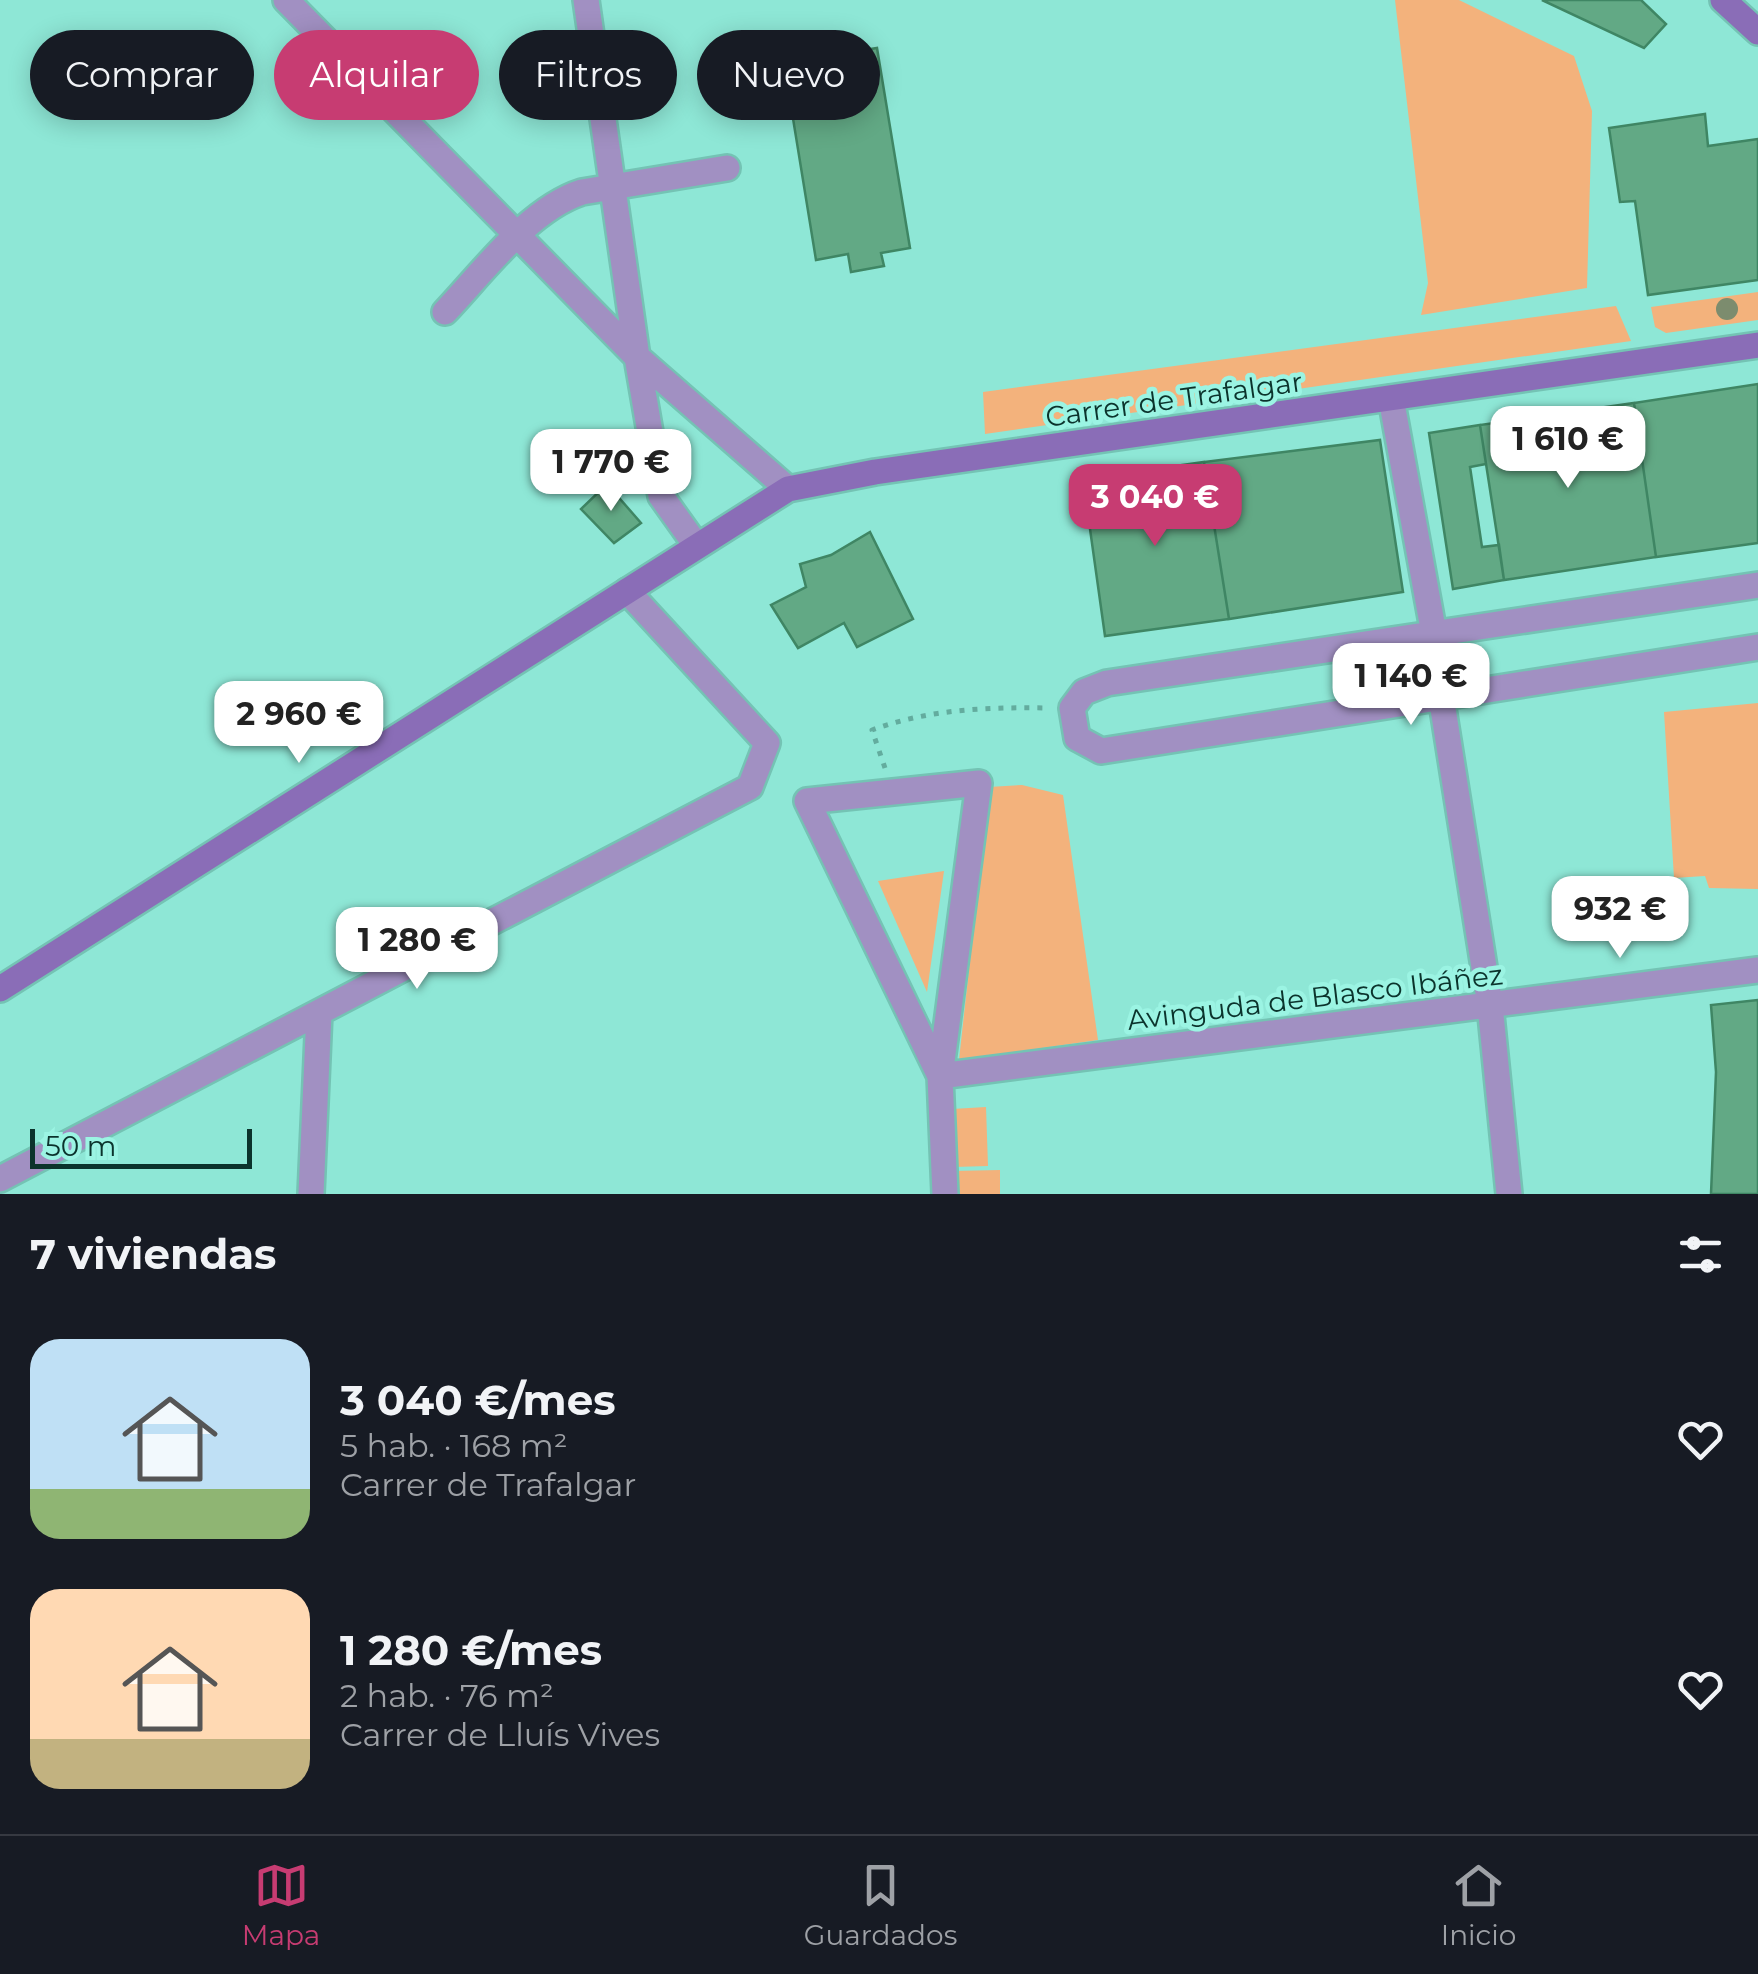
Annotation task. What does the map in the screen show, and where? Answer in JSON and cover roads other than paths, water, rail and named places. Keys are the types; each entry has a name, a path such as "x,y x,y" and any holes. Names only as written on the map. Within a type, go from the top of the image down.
{"street":[{"path":"286,0 637,357 788,489"},
{"path":"586,0 637,357 662,496 696,545"},
{"path":"1723,0 1758,32"},
{"path":"445,312 560,198 727,168"},
{"name":"Carrer de Trafalgar","path":"0,988 788,489 875,472 1758,345"},
{"path":"1391,398 1434,634"},
{"path":"1758,585 1107,683 1084,692 1072,708 1077,738 1101,750 1758,647"},
{"path":"0,1180 750,787 768,744 626,591"},
{"path":"1440,696 1490,1005 1509,1194"},
{"path":"940,1076 807,801 979,783 940,1076 945,1194"},
{"name":"Avinguda de Blasco Ibáñez","path":"940,1076 1758,970"},
{"path":"311,1194 319,1013"}]}
